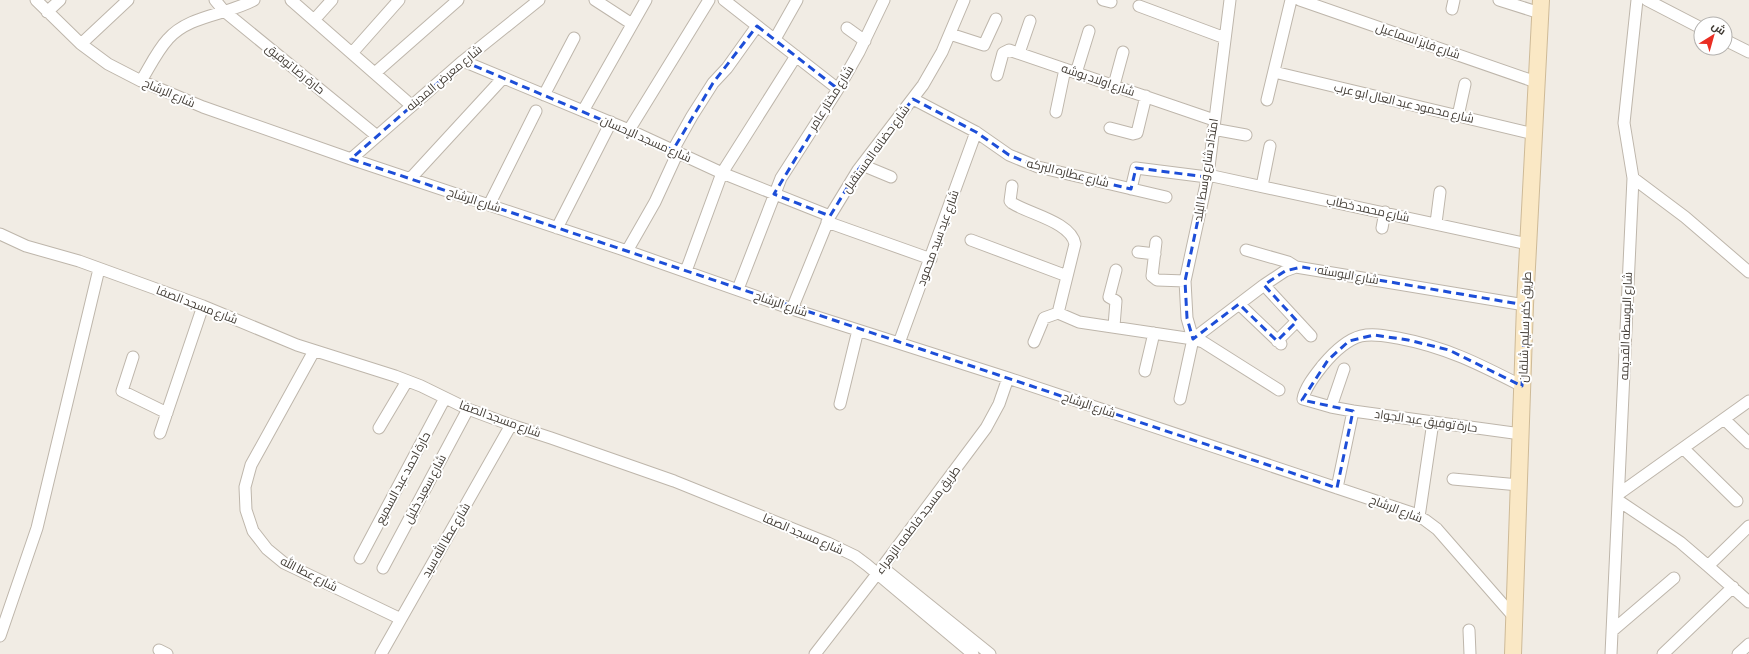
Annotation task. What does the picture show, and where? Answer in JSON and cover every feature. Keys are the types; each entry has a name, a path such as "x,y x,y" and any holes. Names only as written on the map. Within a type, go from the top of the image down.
{"street":[{"name":"شارع الرشاح","path":"36,0 81,44 108,64 141,82 202,107 410,179 489,204 686,271 792,309 1008,378 1337,488 1419,517 1437,529 1514,617"},
{"path":"47,12 60,0"},
{"path":"81,44 128,0"},
{"name":"حارة رضا توفيق","path":"215,0 224,11 377,136"},
{"path":"141,82 167,40 177,31 188,25 254,0"},
{"path":"291,0 412,106"},
{"path":"314,20 332,0"},
{"path":"352,53 399,0"},
{"path":"375,73 458,0"},
{"name":"شارع معرض المدينه","path":"351,159 463,61 539,0"},
{"path":"595,0 632,24"},
{"path":"583,111 646,0"},
{"path":"629,130 709,0"},
{"path":"724,0 838,89"},
{"path":"775,39 797,0"},
{"name":"شارع مختار عامر","path":"738,289 783,174 838,89 865,41 884,0"},
{"name":"شارع حضانه المستقبل","path":"792,309 828,219 862,165 913,99 942,52 964,0"},
{"name":"امتداد شارع وسط البلد","path":"1194,339 1187,318 1185,281 1207,176 1230,0"},
{"path":"1267,100 1291,0"},
{"name":"شارع فايز اسماعيل","path":"1300,0 1536,82"},
{"path":"1499,0 1540,7"},
{"name":"شارع البوسطه القديمه","path":"1611,654 1633,178 1624,123 1637,0"},
{"path":"1647,0 1693,24"},
{"path":"1139,6 1225,38"},
{"name":"طريق كفر سليم, شلقان","path":"1513,654 1525,305 1540,7"},
{"path":"950,34 984,45 996,18"},
{"path":"997,75 1005,52 1009,50 1019,53 1030,21"},
{"path":"627,251 656,202 676,151 692,116 713,83 757,26"},
{"path":"847,28 865,41"},
{"path":"1076,73 1089,31"},
{"path":"544,95 574,38"},
{"path":"1733,44 1749,52"},
{"path":"1114,85 1123,52"},
{"name":"شارع اولاد بوشه","path":"1019,53 1146,96 1214,124 1246,135"},
{"path":"686,271 722,173 796,56"},
{"name":"شارع مسجد الإحسان","path":"463,61 629,130 722,173 774,194 828,219 931,259"},
{"path":"1056,112 1065,69"},
{"name":"شارع محمود عبد العال ابو عرب","path":"1274,72 1534,134"},
{"path":"410,179 503,78"},
{"path":"1458,116 1465,84"},
{"path":"1110,128 1133,134 1136,133 1146,96"},
{"name":"شارع عطاره البركه","path":"913,99 976,132 1009,155 1023,162 1038,167 1166,197"},
{"path":"489,204 536,111"},
{"path":"557,228 610,122"},
{"name":"شارع عيد سيد محمود","path":"899,343 931,259 976,132"},
{"path":"1262,186 1270,146"},
{"path":"862,165 891,177"},
{"name":"شارع محمد خطاب","path":"1131,189 1136,168 1207,176 1385,212 1528,244"},
{"path":"1633,178 1685,217 1749,272"},
{"path":"1012,186 1010,201 1012,203 1060,226 1071,234 1075,244 1058,313"},
{"path":"1436,223 1440,192"},
{"path":"1382,228 1385,212"},
{"name":"شارع مسجد الصفا","path":"0,234 26,246 79,261 203,306 297,345 407,381 468,409 674,481 828,543 880,570 990,654"},
{"path":"971,240 1067,276"},
{"path":"1156,242 1152,276 1157,280 1185,281"},
{"name":"شارع البوسته","path":"1246,250 1288,262 1296,267 1525,305"},
{"path":"1138,252 1155,254"},
{"path":"1180,399 1194,339 1264,285 1284,271 1296,267"},
{"path":"0,636 37,528 99,269"},
{"path":"1114,326 1116,301 1109,297 1116,270"},
{"path":"1264,285 1311,336"},
{"path":"1239,304 1279,342 1297,321"},
{"path":"160,433 203,306"},
{"path":"1034,342 1044,318 1058,313 1079,322 1194,339 1216,349 1279,390"},
{"path":"840,404 858,330"},
{"path":"1144,371 1154,333"},
{"name":"حارة توفيق عبد الجواد","path":"1521,434 1353,411 1331,407 1303,399 1313,380 1338,349 1349,341 1362,336 1385,335 1449,350 1522,386"},
{"name":"شارع عطا الله","path":"314,351 251,465 245,487 246,510 254,531 267,549 284,563 401,619"},
{"path":"133,357 122,391 167,413"},
{"path":"1331,407 1344,369"},
{"name":"طريق مسجد فاطمه الزهراء","path":"815,654 986,428 999,404 1008,378"},
{"path":"379,428 407,381"},
{"name":"حارة احمد عبد السميع","path":"360,558 445,398"},
{"path":"1748,601 1708,566 1619,497 1683,448 1749,401"},
{"name":"شارع سعيد خليل","path":"383,568 468,409"},
{"path":"1337,488 1353,411"},
{"path":"1724,419 1749,443"},
{"path":"1419,517 1433,422"},
{"name":"شارع عطا الله سيد","path":"381,654 511,425"},
{"path":"1683,448 1737,501"},
{"path":"1452,479 1519,485"},
{"path":"1708,566 1749,526"},
{"name":"شارع مسجد الصفا","path":"880,570 973,654"},
{"path":"1612,631 1674,578"},
{"path":"1664,654 1733,587"},
{"path":"1469,630 1470,654"},
{"path":"1738,654 1749,644"}],"highlighted area":[{"path":"757,26 838,89 774,194 830,216 858,170 913,99 976,132 1009,155 1038,167 1131,189 1136,168 1207,177 1185,281 1187,318 1193,339 1239,304 1277,341 1297,321 1264,285 1285,271 1302,267 1525,305 1522,386 1449,350 1408,340 1374,335 1349,341 1328,360 1302,400 1353,411 1337,488 351,159 463,61 673,150 713,83"}]}
